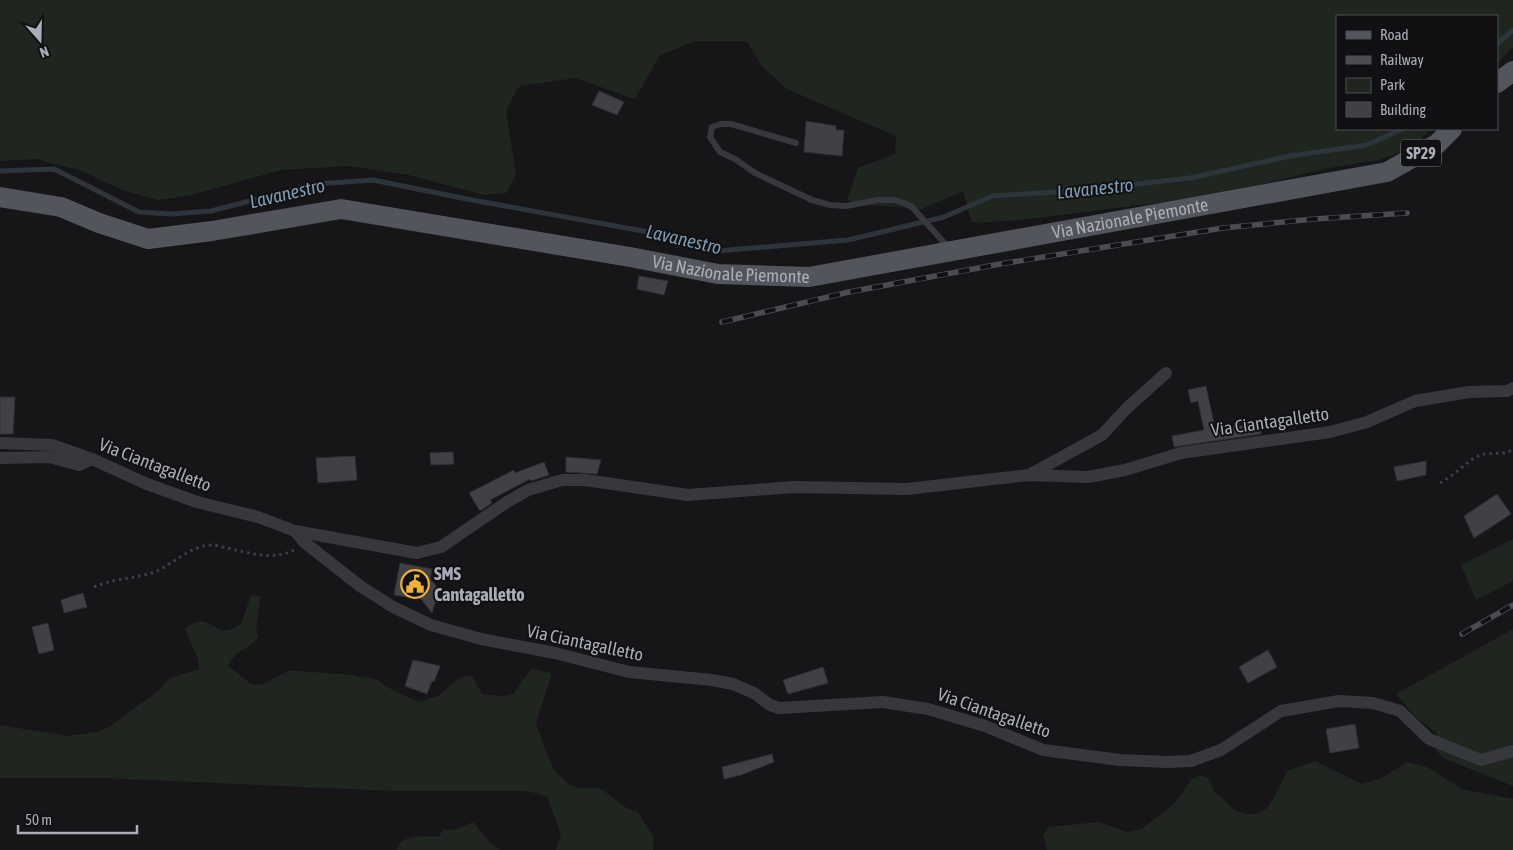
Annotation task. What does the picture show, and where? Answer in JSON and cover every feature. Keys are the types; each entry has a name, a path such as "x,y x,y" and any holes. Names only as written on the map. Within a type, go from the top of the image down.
{"main road":[{"path":"1498,82 1513,71"},
{"name":"Via Nazionale Piemonte","path":"0,197 60,207 99,223 148,239 212,232 341,209 630,257 718,274 809,277 948,246 1387,172 1437,144 1451,130"}],"street":[{"name":"Via Ciantagalletto","path":"1029,475 1102,436 1127,408 1166,373"},
{"name":"Via Ciantagalletto","path":"0,443 52,445 92,459 147,484 197,502 258,517 295,531 417,553 441,547 528,490 562,480 585,480 688,495 794,487 907,489 1029,475 1088,477 1125,470 1182,453 1330,432 1367,422 1416,401 1469,392 1507,391 1513,388"},
{"path":"0,458 49,458 79,465 92,459"},
{"name":"Via Ciantagalletto","path":"295,531 304,542 360,586 393,607 445,630 555,653 629,672 712,680 733,684 754,694 770,705 779,708 883,702 928,709 985,726 1043,750 1120,760 1168,762 1191,761 1221,750 1281,712 1338,701 1373,703 1400,711 1429,739 1481,760 1513,751"}],"lane":[{"path":"796,143 732,124 721,124 712,127 710,137 720,152 735,159 755,173 812,200 830,205 846,206 878,200 895,200 904,203 917,212 948,246"}],"path":[{"path":"1440,483 1452,476 1475,457 1513,450"},
{"path":"94,587 107,581 138,577 157,570 191,551 211,545 268,556 285,555 297,549 304,542"}],"green space":[{"path":"0,0 1513,0 1513,47 1498,62 1498,15 1336,15 1336,130 1430,130 1415,144 1402,152 1379,160 1324,169 1213,196 1021,220 972,223 963,191 922,209 859,204 847,200 858,168 895,154 896,136 787,89 761,65 748,43 743,41 695,41 660,55 635,99 575,78 521,86 517,89 506,111 516,175 506,193 484,195 409,175 348,166 281,170 191,195 158,200 125,191 79,170 36,159 0,161"},
{"path":"1513,539 1513,581 1476,600 1461,565"},
{"path":"251,595 261,596 256,627 258,637 237,654 228,666 251,684 261,685 288,671 351,675 378,680 387,687 418,702 438,696 461,677 472,676 482,694 503,696 513,694 531,669 552,673 536,723 554,770 570,785 580,788 600,788 628,809 638,812 654,838 653,850 556,850 561,835 547,796 527,791 394,791 104,778 0,778 0,725 67,736 97,732 107,728 157,692 170,678 199,669 198,659 185,629 195,623 204,622 222,631 232,629 241,624"},
{"path":"1513,629 1513,786 1443,758 1436,750 1437,733 1416,717 1396,694"},
{"path":"1315,761 1362,784 1382,778 1407,762 1427,767 1462,789 1513,799 1513,850 1047,850 1043,835 1049,827 1099,822 1127,832 1142,829 1174,804 1191,780 1200,775 1210,779 1213,790 1236,811 1246,814 1257,814 1266,809 1272,801 1287,771"},
{"path":"473,822 492,845 500,850 396,850 408,838 438,837 444,829 454,830"}],"building":[{"path":"599,91 624,102 617,115 592,105"},
{"path":"806,121 836,126 836,130 844,130 842,156 804,152"},
{"path":"639,276 668,281 664,295 637,289"},
{"path":"1206,386 1215,428 1260,424 1261,434 1174,447 1172,436 1204,430 1198,401 1191,403 1188,390"},
{"path":"0,397 15,397 13,434 0,434"},
{"path":"453,452 454,464 431,465 430,453"},
{"path":"355,456 357,480 318,483 316,458"},
{"path":"566,457 601,460 597,474 566,472"},
{"path":"1426,461 1426,475 1397,481 1394,467"},
{"path":"544,462 549,475 531,481 530,479 490,500 492,503 480,511 469,493 514,470 515,473"},
{"path":"1497,494 1511,514 1474,538 1464,516"},
{"name":"SMS Cantagalletto","path":"400,563 432,569 430,579 439,589 432,613 421,599 394,595"},
{"path":"83,593 87,607 64,613 61,600"},
{"path":"48,623 54,650 39,654 32,627"},
{"path":"1268,650 1277,667 1248,683 1239,667"},
{"path":"413,660 440,666 427,694 405,686"},
{"path":"823,667 828,683 788,694 783,680"},
{"path":"1355,724 1359,748 1330,753 1326,729"},
{"path":"772,754 774,762 741,775 724,779 722,767"}],"waterway":[{"name":"Lavanestro","path":"1498,43 1513,30"},
{"name":"Lavanestro","path":"0,171 54,169 139,212 171,214 211,211 316,184 373,180 472,200 673,235 717,251 848,240 944,217 992,196 1084,190 1190,178 1290,156 1367,145 1400,130"}],"railway":[{"path":"722,322 849,292 1000,264 1223,228 1314,219 1407,213"},
{"path":"1462,634 1513,605"}],"place":[{"name":"SMS Cantagalletto","path":"415,584"}]}
